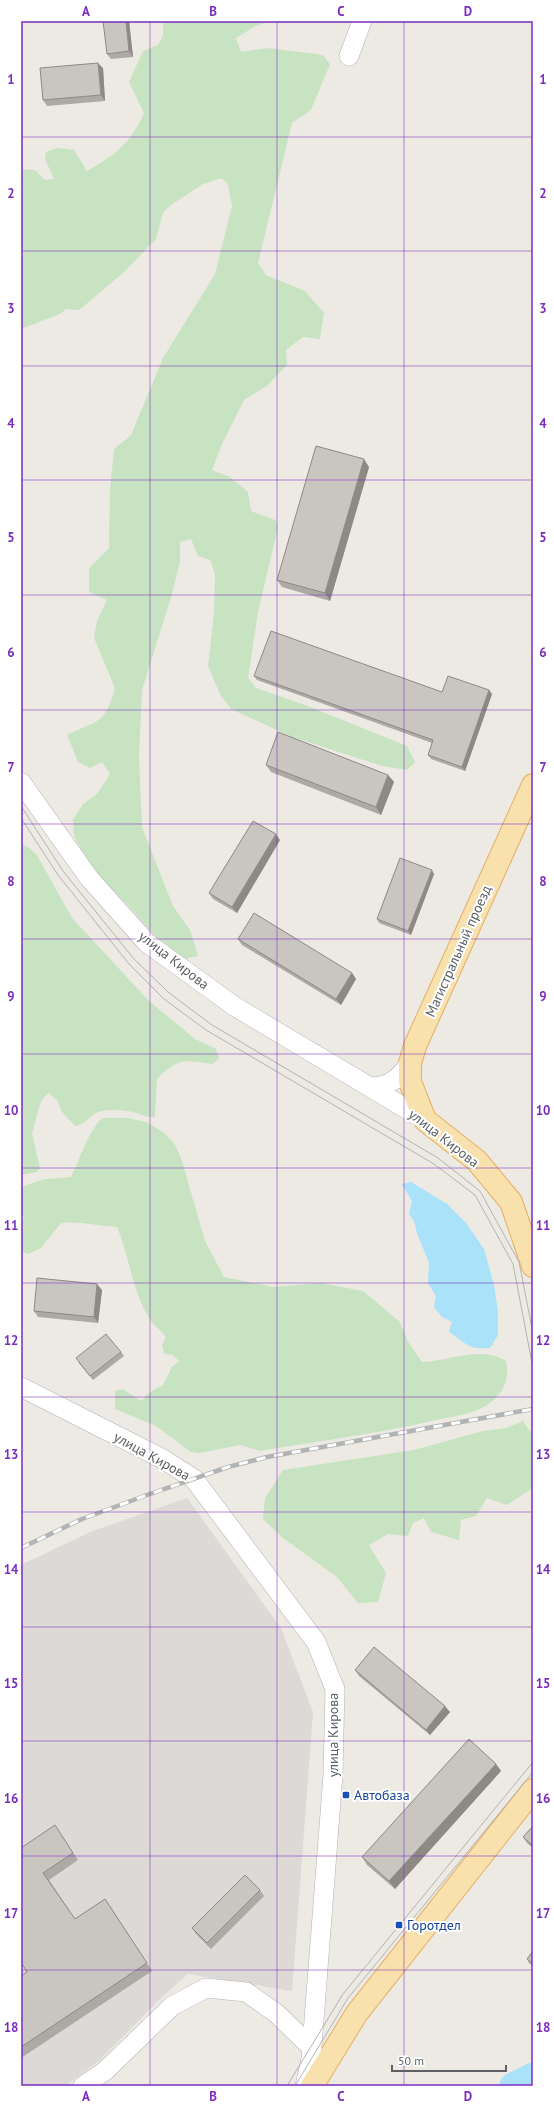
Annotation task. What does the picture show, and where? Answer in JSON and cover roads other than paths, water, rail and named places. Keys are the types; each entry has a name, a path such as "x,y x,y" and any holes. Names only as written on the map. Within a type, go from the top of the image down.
{"main road":[{"name":"Магистральный проезд","path":"425,1120 410,1082 410,1063 415,1046 533,785"},
{"name":"улица Кирова","path":"425,1120 477,1161 511,1202 533,1266"},
{"path":"312,2086 357,2012 533,1790"}],"street":[{"path":"349,56 362,21"},
{"name":"улица Кирова","path":"21,782 89,878 147,943 234,1006 425,1120"},
{"path":"371,1087 381,1087 394,1082 401,1076 410,1063"},
{"name":"улица Кирова","path":"21,1387 163,1459 194,1479 316,1642 334,1689 333,1775 312,2048 305,2086"},
{"path":"83,2086 105,2071 172,2006 206,1988 246,1992 276,2013 312,2048"}],"water":[{"path":"411,1182 447,1204 466,1223 484,1249 494,1285 498,1312 498,1335 490,1348 472,1347 449,1332 452,1322 442,1317 434,1307 436,1296 428,1283 429,1263 417,1233 414,1221 409,1214 412,1201 402,1184"}],"waterway":[{"path":"513,2086 533,2076"}],"tram line":[{"path":"21,806 63,871 134,959 168,992 212,1025 438,1158 480,1191 519,1262 533,1333"},
{"path":"21,818 58,875 129,964 164,999 206,1030 434,1164 475,1195 513,1264 533,1368"},
{"path":"287,2086 343,1994 533,1762"},
{"path":"295,2086 348,1998 533,1772"}],"railway":[{"path":"21,1548 82,1519 228,1467 267,1457 533,1409"}],"place":[{"name":"Автобаза","path":"346,1795"},
{"name":"Горотдел","path":"399,1925"}]}
